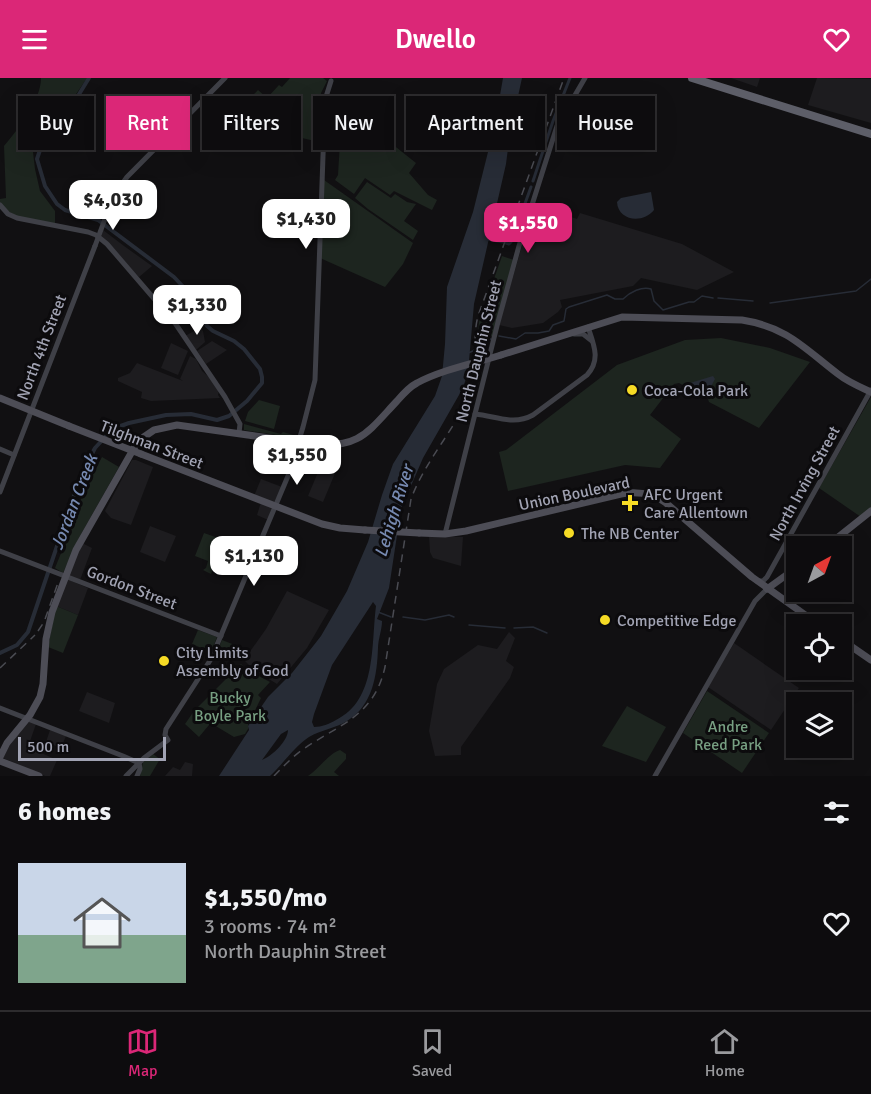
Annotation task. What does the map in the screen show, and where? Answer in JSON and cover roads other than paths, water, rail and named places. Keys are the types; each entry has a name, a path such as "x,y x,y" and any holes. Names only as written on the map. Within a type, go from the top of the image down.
{"highway":[{"path":"692,78 871,132"},
{"path":"706,78 871,132"}],"main road":[{"path":"39,776 0,759 11,737 36,706 42,690 47,631 54,604 85,532 130,453 144,436 159,428 177,425 312,444 342,445 358,439 373,428 406,391 418,382 602,322 632,316 735,319 759,322 790,336 850,382 871,392"},
{"name":"Tilghman Street","path":"0,399 326,525 364,530"},
{"name":"Union Boulevard","path":"364,530 445,534 474,530 621,494 644,493 657,497 669,505 763,586 804,614"},
{"path":"841,536 871,512"},
{"path":"763,586 786,574"},
{"path":"852,647 871,660"}],"street":[{"name":"North 4th Street","path":"0,492 114,196 127,177 225,78"},
{"name":"North Dauphin Street","path":"445,534 498,322 534,198 559,123 585,78"},
{"path":"126,776 168,740 165,735 166,729 211,659 278,507 299,442 315,380 325,100 332,80"},
{"path":"0,206 8,214 17,218"},
{"path":"0,215 88,232 104,241 171,318 230,406 240,425 239,433"},
{"path":"593,342 594,333 602,322"},
{"path":"476,414 509,421 524,420 590,372 596,358 588,327"},
{"path":"561,335 583,334 593,342"},
{"name":"North Irving Street","path":"655,776 871,392"},
{"path":"0,449 14,455"},
{"name":"Gordon Street","path":"0,551 220,636"},
{"path":"755,601 763,586"},
{"path":"0,708 139,764"},
{"path":"137,776 140,769 139,764"}],"water":[{"path":"503,78 522,78 518,96 500,96"},
{"name":"Lehigh River","path":"488,150 508,150 474,304 468,372 463,388 423,458 401,509 389,588 377,619 382,621 382,624 375,679 368,698 363,707 347,721 309,737 270,776 219,776 268,697 292,673 321,636 347,591 368,542 393,464 435,396 442,376 447,287 473,212","holes":["373,602 376,606 370,670 359,699 349,711 336,720 314,727 312,722 314,714 332,665","288,730 279,748 262,760 281,734"]},
{"path":"651,192 654,210 644,217 638,219 626,217 618,208 617,202 621,198"},
{"path":"713,376 715,379 707,394 704,395 689,387 690,383"}],"waterway":[{"name":"Jordan Creek","path":"0,653 17,645 28,632 81,475 95,448 107,435 115,428 129,423 166,415 191,414 217,420 229,416 247,401 262,383 260,369 244,349 207,326 190,294 174,277 98,220 65,210 57,204 45,186 37,159 41,147 62,122 89,78"},
{"path":"533,181 570,78"},
{"path":"506,243 511,242 531,187"},
{"path":"487,239 503,242"},
{"path":"770,303 856,291 871,279"},
{"path":"499,336 516,339 525,333 549,331 553,325 564,321 566,309 569,307 607,295 615,299 623,299 644,288 651,289 654,301 663,310 694,302 702,296 713,298"},
{"path":"718,298 753,301"},
{"path":"468,353 483,340 491,339"},
{"path":"378,612 391,617"},
{"path":"403,617 425,620 449,615 454,617"},
{"path":"469,625 505,628"},
{"path":"514,628 533,627 547,633"}],"railway":[{"path":"274,776 302,750 353,718 373,697 380,684 385,667 411,499 424,472 470,394 473,385 478,316 564,78"},
{"path":"38,631 44,622 59,580"},
{"path":"0,668 35,635"}],"place":[{"name":"Coca-Cola Park","path":"632,390"},
{"name":"AFC Urgent Care Allentown","path":"630,503"},
{"name":"The NB Center","path":"569,533"},
{"name":"Competitive Edge","path":"605,620"},
{"name":"City Limits Assembly of God","path":"164,661"}],"park label":[{"name":"Bucky Boyle Park","path":"230,706"},
{"name":"Andre Reed Park","path":"728,735"}]}
